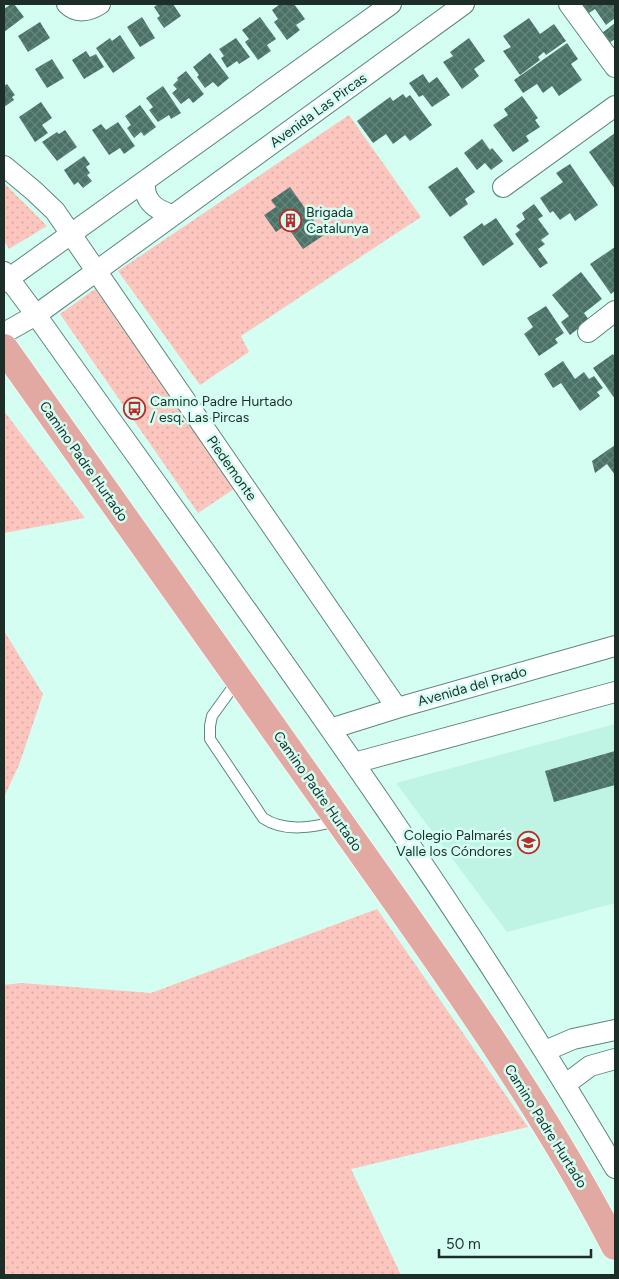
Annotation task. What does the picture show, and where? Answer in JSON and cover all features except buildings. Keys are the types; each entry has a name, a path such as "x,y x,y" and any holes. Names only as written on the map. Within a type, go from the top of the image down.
{"main road":[{"name":"Camino Padre Hurtado","path":"4,348 444,969 522,1087 588,1194 615,1246"}],"street":[{"path":"67,4 83,11 100,4"},
{"path":"391,4 71,235 6,278 36,315 354,763 545,1050 615,1168"},
{"name":"Avenida Las Pircas","path":"4,332 36,315 464,4"},
{"path":"569,4 615,67"},
{"path":"503,187 615,106"},
{"name":"Piedemonte","path":"4,166 55,211 397,708"},
{"path":"145,181 145,193 151,204 158,210 173,215"},
{"path":"588,332 615,311"},
{"name":"Avenida del Prado","path":"330,729 615,646"},
{"path":"354,763 615,692"},
{"path":"545,1050 573,1039 615,1030"},
{"path":"566,1084 590,1066 615,1059"}],"lane":[{"path":"238,679 212,716 210,739 263,818 272,824 284,827 317,826 339,821"}],"shaded area":[{"path":"349,115 421,217 241,336 249,352 200,385 118,271"},
{"path":"4,183 47,226 9,249 4,241"},
{"path":"95,289 234,489 198,513 60,314"},
{"path":"4,411 85,518 4,533"},
{"path":"4,631 43,694 19,765 4,797"},
{"name":"Colegio Palmarés Valle los Cóndores","path":"615,724 615,903 507,932 396,783"},
{"path":"377,909 528,1127 351,1169 401,1275 4,1275 4,985 21,983 151,993"}],"place":[{"name":"Brigada Catalunya","path":"290,220"},
{"name":"Camino Padre Hurtado / esq. Las Pircas","path":"134,409"},
{"name":"Colegio Palmarés Valle los Cóndores","path":"528,843"}]}
